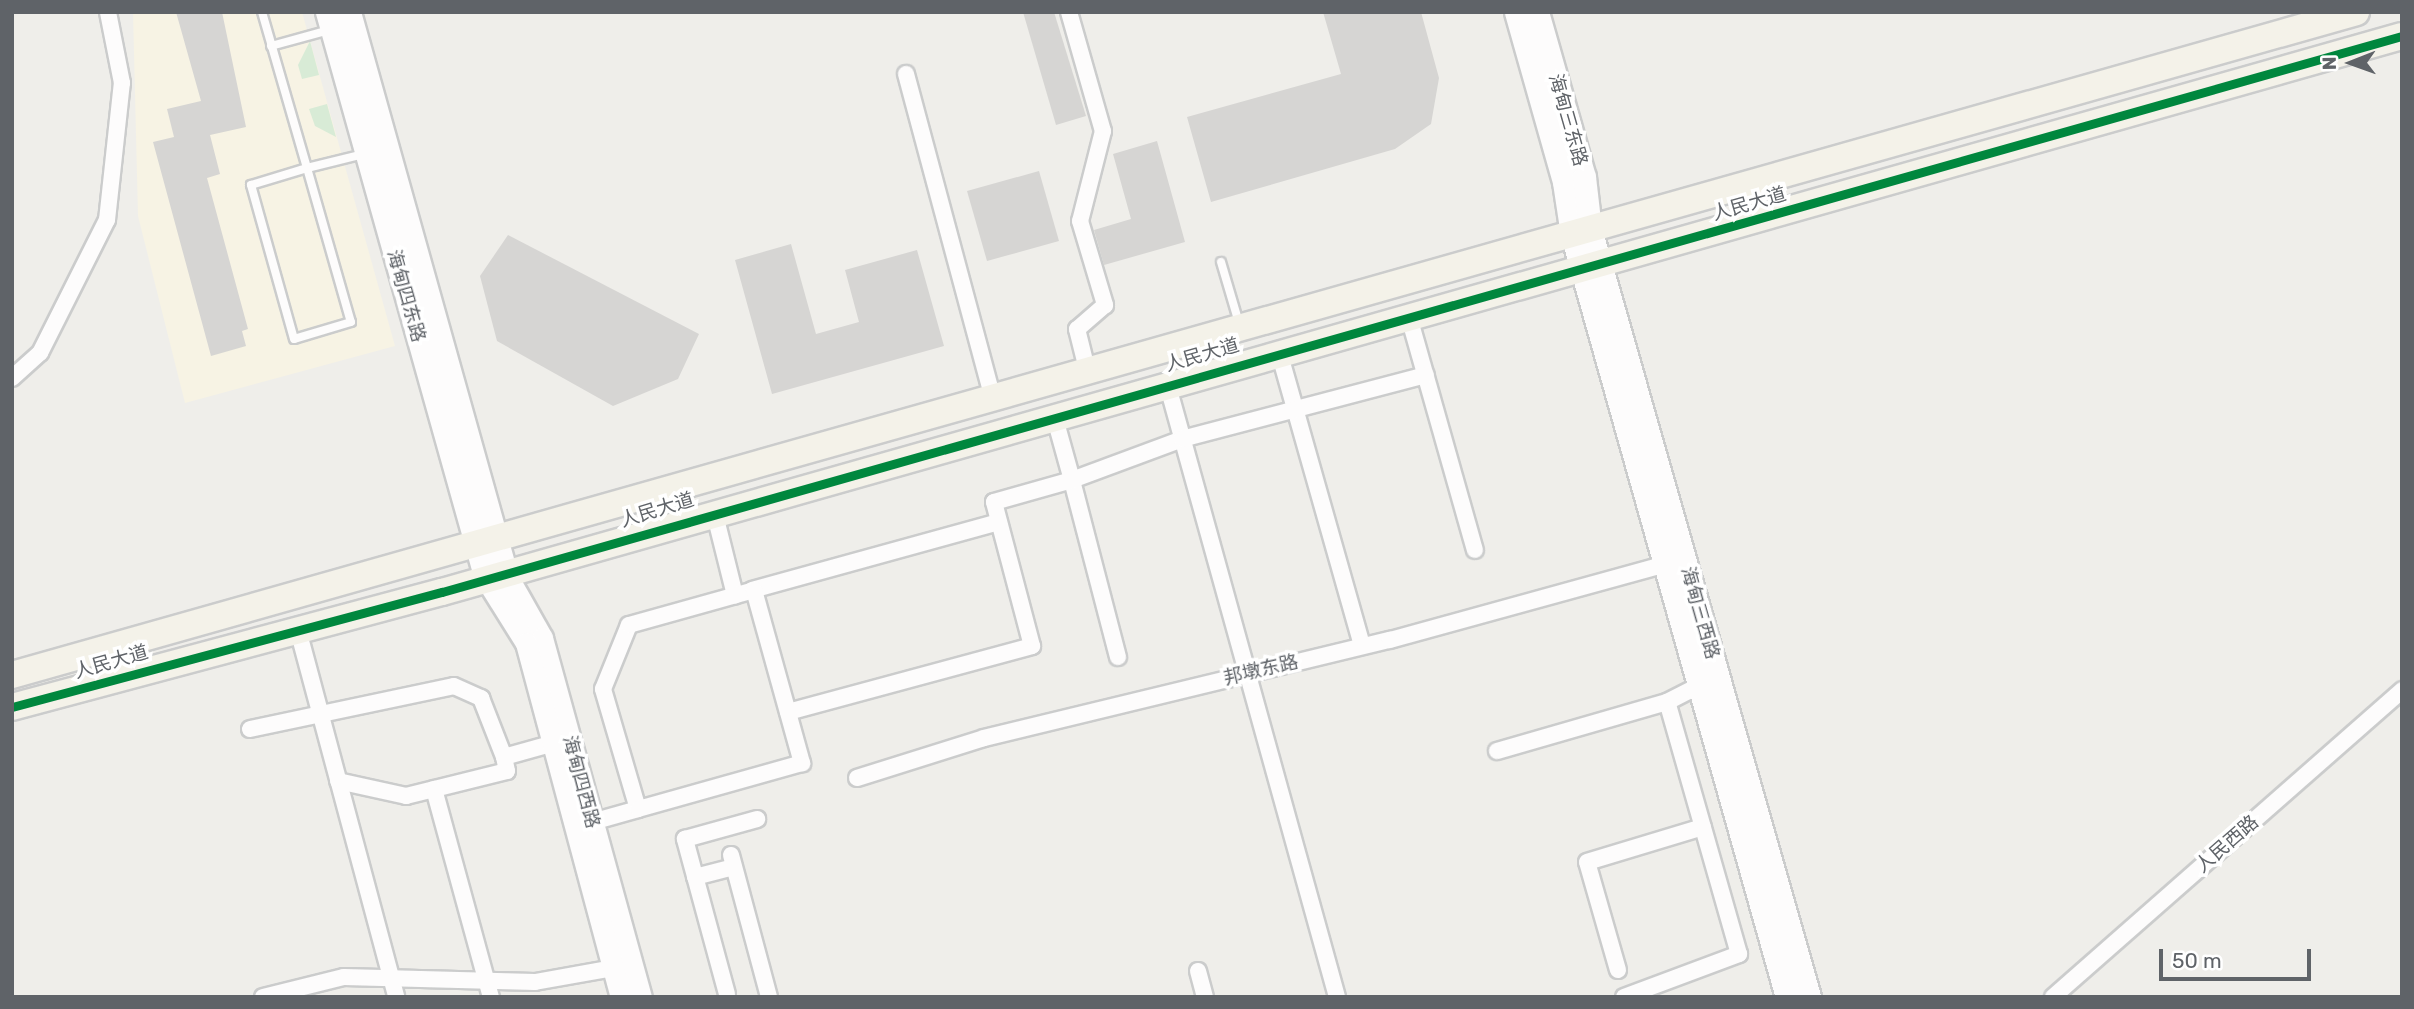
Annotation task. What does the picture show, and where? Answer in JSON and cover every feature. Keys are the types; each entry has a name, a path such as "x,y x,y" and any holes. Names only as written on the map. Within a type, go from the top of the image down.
{"main road":[{"name":"海甸四东路","path":"349,12 496,577"},
{"path":"1516,12 1564,182 1581,232"},
{"name":"海甸三东路","path":"1538,12 1584,177 1581,232"},
{"name":"人民大道","path":"12,675 1241,330 2356,12"},
{"name":"海甸四东路","path":"329,21 486,540"},
{"name":"人民大道","path":"12,708 496,577 714,511 1591,267 2402,36"},
{"name":"海甸三西路","path":"1581,232 1809,997"},
{"name":"海甸三西路","path":"1591,267 1666,564 1787,997"}],"street":[{"path":"12,378 40,353 107,220 122,83 108,12"},
{"path":"1069,12 1104,131 1080,221 1105,305 1077,329 1088,373"},
{"path":"906,74 993,399"},
{"path":"1409,317 1475,550"},
{"path":"1279,352 1362,646"},
{"path":"788,712 1032,646 994,502 1072,480 1182,439 1294,407 1426,375"},
{"path":"1167,383 1336,997"},
{"path":"1054,415 1118,657"},
{"path":"714,511 735,595"},
{"path":"638,809 603,689 629,625 999,522"},
{"name":"邦墩东路","path":"857,778 984,738 1362,646 1666,564"},
{"name":"海甸四西路","path":"496,577 526,643 621,997"},
{"name":"海甸四西路","path":"496,577 542,638 641,997"},
{"path":"592,822 802,763 752,590"},
{"path":"298,630 397,997"},
{"path":"1497,751 1667,702 1700,685"},
{"path":"250,729 321,718 440,686 467,688 481,698 507,771 407,796 338,781"},
{"name":"人民西路","path":"2053,997 2402,690"},
{"path":"1624,997 1740,954 1667,702"},
{"path":"504,757 554,743"},
{"path":"434,789 489,989"},
{"path":"727,994 685,839 757,819"},
{"path":"1618,970 1587,862 1703,827"},
{"path":"695,877 733,861 769,997"},
{"path":"263,997 283,995 344,977 390,975 489,989 570,978 613,968"},
{"path":"1198,971 1205,997"}],"lane":[{"path":"262,12 271,46 307,168 351,322 294,339 251,185 307,168 367,153"},
{"path":"271,46 329,21"},
{"path":"1221,262 1241,330"}],"shaded area":[{"path":"133,12 302,12 395,346 185,403 138,216"}],"green space":[{"path":"310,41 319,75 302,79 298,65"},
{"path":"327,104 336,137 315,126 309,109"}],"building":[{"path":"176,12 222,12 246,127 210,135 220,174 207,178 248,329 242,331 246,346 211,356 153,142 174,137 167,109 201,101"},
{"path":"1023,12 1054,12 1086,116 1056,125"},
{"path":"1323,12 1421,12 1439,78 1431,124 1395,149 1211,202 1187,117 1341,74"},
{"path":"1157,141 1185,242 1104,265 1094,230 1131,219 1113,154"},
{"path":"1039,171 1059,241 987,261 967,191"},
{"path":"508,235 699,334 678,379 613,406 497,341 480,276"},
{"path":"791,244 816,334 859,322 845,270 917,250 944,346 772,394 735,260"}],"cycle path":[{"path":"12,707 442,592 2402,36"}]}
